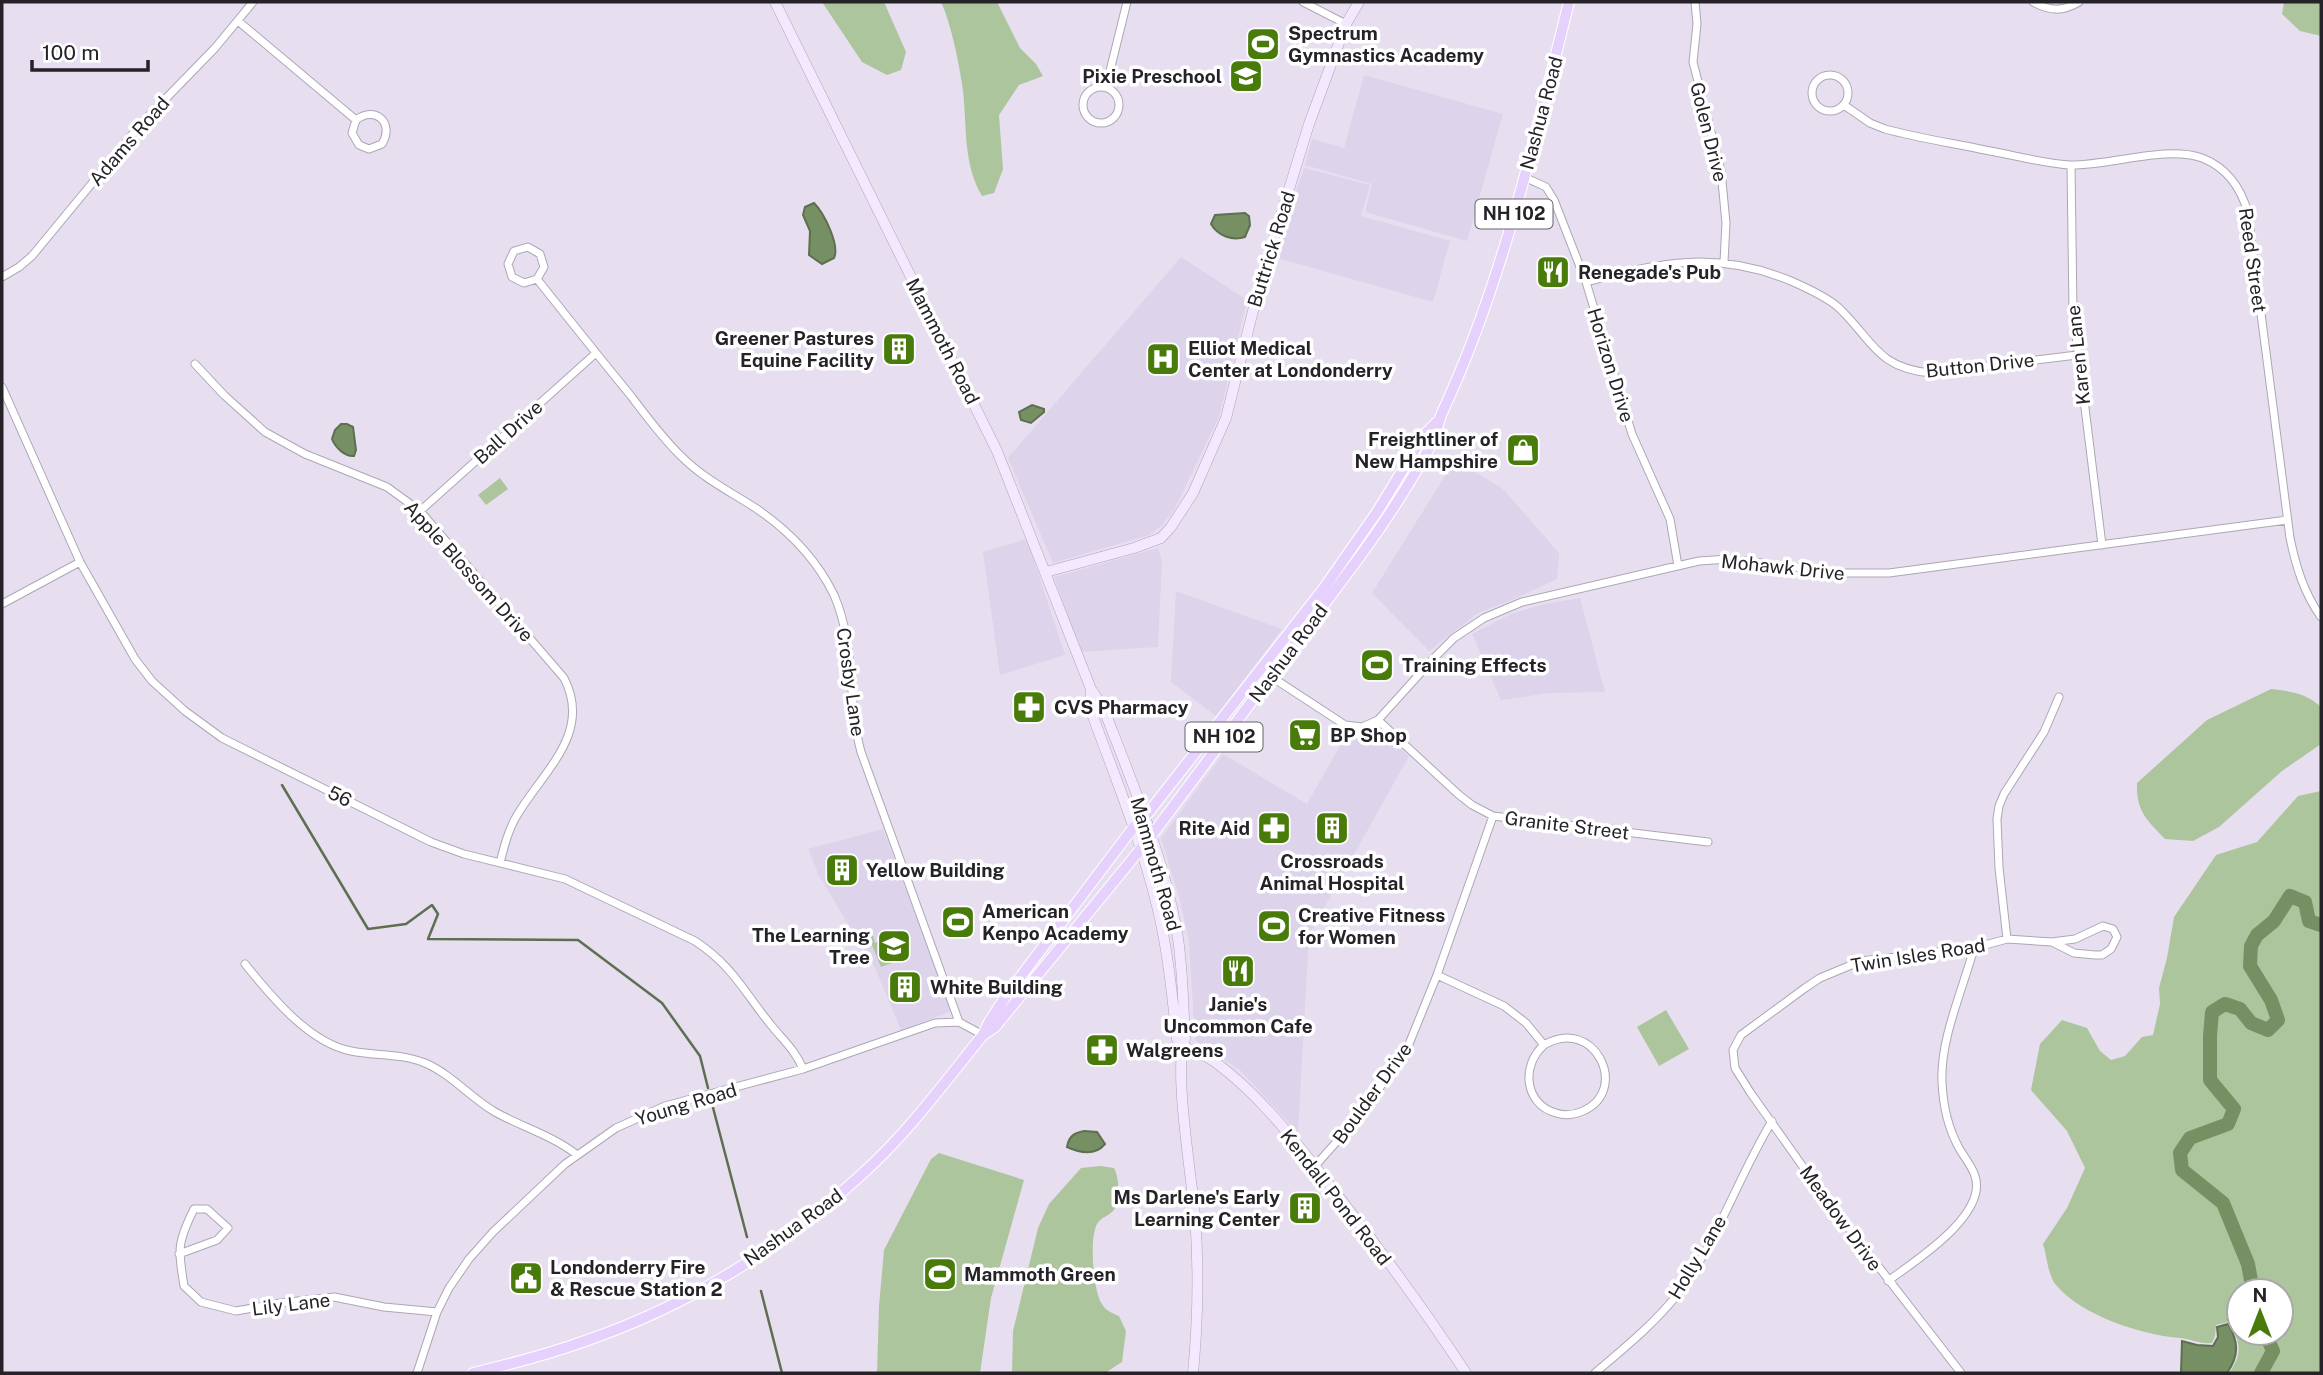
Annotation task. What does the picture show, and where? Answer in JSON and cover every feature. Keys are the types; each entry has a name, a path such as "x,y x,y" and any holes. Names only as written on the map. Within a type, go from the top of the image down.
{"main road":[{"name":"Mammoth Road","path":"775,2 978,410 1011,484 1091,689 1103,707 1152,835 1171,903 1181,961 1185,1039 1182,1047 1183,1094 1197,1252 1197,1333 1193,1373"},
{"name":"Buttrick Road","path":"1046,572 1161,538 1193,493 1226,418 1259,287 1310,122 1346,24 1359,2"},
{"name":"Nashua Road","path":"473,1373 584,1342 652,1315 770,1248 829,1204 881,1156 984,1035 995,1027 1152,835 1388,518 1434,439 1439,420 1475,338 1503,256 1569,2"},
{"name":"Nashua Road","path":"984,1035 1006,996 1133,828 1146,817 1324,588 1377,512 1424,435 1439,420"},
{"name":"Mammoth Road","path":"1091,689 1091,711 1157,904 1168,961 1177,1039 1182,1047"},
{"name":"Kendall Pond Road","path":"1182,1047 1205,1056 1226,1071 1282,1127 1435,1326 1466,1373"}],"street":[{"name":"Adams Road","path":"2,277 32,256 140,125 209,55 253,2"},
{"path":"1106,87 1127,2"},
{"path":"1304,2 1346,24"},
{"name":"Golen Drive","path":"1695,2 1693,62 1723,188 1726,238 1724,262"},
{"path":"2033,2 2052,10 2079,2"},
{"path":"238,21 356,120"},
{"name":"Reed Street","path":"1829,75 1840,79 1846,85 1848,93 1844,105 1838,110 1830,111 1819,107 1812,98 1815,83 1829,75"},
{"path":"1106,87 1111,89 1118,99 1119,110 1116,116 1107,122 1095,122 1085,114 1083,102 1088,91 1106,87"},
{"name":"Reed Street","path":"1844,105 1870,123 1893,131 2040,161 2071,165 2186,155 2203,158 2219,166 2238,186 2248,214 2287,520 2298,574 2321,617"},
{"path":"370,114 381,119 387,129 382,144 372,149 359,145 352,133 356,120 370,114"},
{"name":"Karen Lane","path":"2071,165 2072,288 2077,355 2102,545"},
{"name":"Horizon Drive","path":"1524,177 1538,182 1550,193 1586,282 1632,434 1670,519 1678,566"},
{"path":"528,247 540,254 544,267 537,279 524,283 512,277 508,264 514,251 528,247"},
{"name":"Button Drive","path":"1586,282 1669,264 1724,262 1783,278 1823,297 1841,310 1881,356 1896,366 1913,371 1931,373 2077,355"},
{"name":"Crosby Lane","path":"537,279 683,459 785,532 811,557 828,584 846,632 855,726 861,752 959,1022"},
{"name":"Ball Drive","path":"421,511 596,353"},
{"name":"Apple Blossom Drive","path":"195,364 265,432 305,454 387,487 421,511 559,670 571,695 572,722 567,739 512,824 500,863"},
{"name":"56","path":"2,387 80,562 140,667 164,694 222,737 431,842 464,854 547,874 582,886 695,942 710,951 735,975 771,1026 794,1052 803,1069"},
{"name":"Mohawk Drive","path":"1378,720 1454,638 1484,618 1522,602 1699,561 1729,559 1826,572 1871,574 2287,520"},
{"path":"2,604 80,562"},
{"path":"1261,669 1345,725 1362,727 1378,720"},
{"path":"2007,939 1999,868 1999,806 2044,732 2059,697"},
{"name":"Granite Street","path":"1378,720 1458,794 1493,816 1708,842"},
{"name":"Boulder Drive","path":"1315,1167 1347,1130 1403,1055 1418,1027 1493,816"},
{"name":"Twin Isles Road","path":"1733,1055 1741,1035 1755,1023 1820,978 1861,961 1974,948 2007,939 2052,942 2076,939 2103,926 2113,929 2117,937 2111,949 2095,956 2074,953 2052,942"},
{"path":"1888,1281 1959,1223 1970,1209 1977,1188 1975,1175 1952,1133 1946,1116 1942,1080 1946,1045 1974,948"},
{"path":"245,964 263,986 324,1042 349,1051 394,1056 429,1065 494,1111 557,1141 576,1154"},
{"path":"1437,975 1504,1006 1525,1023 1544,1045"},
{"path":"959,1022 984,1035"},
{"name":"Young Road","path":"416,1373 437,1312 449,1288 469,1259 538,1188 576,1154 649,1112 803,1069 935,1023 959,1022"},
{"path":"1573,1038 1585,1042 1599,1055 1605,1078 1600,1096 1592,1105 1581,1112 1568,1115 1555,1113 1539,1102 1531,1092 1528,1073 1532,1060 1544,1045 1555,1039 1573,1038"},
{"name":"Meadow Drive","path":"1733,1055 1739,1077 1823,1195 1961,1373"},
{"name":"Holly Lane","path":"1595,1373 1641,1334 1678,1294 1710,1241 1772,1121"},
{"name":"Lily Lane","path":"179,1254 217,1240 228,1228 207,1209 194,1209 181,1234 179,1254 184,1286 201,1302 236,1311 334,1297 384,1307 437,1312"}],"shaded area":[{"path":"822,2 884,2 906,52 901,70 887,75 862,62"},
{"path":"941,2 997,2 1020,48 1036,64 1043,76 1019,85 999,115 1003,169 994,193 982,196 969,158 960,70 952,33"},
{"path":"2284,2 2321,2 2321,36 2300,31 2282,14"},
{"path":"1364,75 1503,114 1467,241 1365,212 1372,184 1305,165 1312,139 1344,148"},
{"path":"1304,168 1370,185 1361,216 1450,241 1433,302 1274,257"},
{"path":"814,203 826,221 835,245 834,258 822,264 809,255 810,231 803,215 805,207"},
{"path":"1245,213 1249,216 1250,225 1245,237 1226,236 1217,232 1211,224 1215,215"},
{"name":"Elliot Medical Center at Londonderry","path":"1181,257 1247,300 1219,417 1174,510 1161,526 1149,535 1053,563 1008,458"},
{"path":"1032,405 1044,409 1044,412 1031,423 1021,420 1019,412"},
{"path":"341,424 353,427 356,450 354,456 341,451 332,439"},
{"path":"1455,460 1503,489 1559,553 1557,579 1478,613 1429,651 1372,593"},
{"path":"500,478 508,489 486,505 478,495"},
{"path":"1027,539 1065,655 1000,675 983,552"},
{"path":"1158,548 1162,561 1158,647 1081,652 1054,577"},
{"path":"1176,591 1282,629 1216,716 1171,682"},
{"path":"1580,598 1605,692 1550,693 1501,700 1472,634 1511,614 1544,604"},
{"path":"2271,689 2304,696 2321,707 2321,744 2282,771 2219,827 2193,841 2165,839 2148,821 2141,808 2137,783 2207,720"},
{"path":"1378,729 1409,756 1309,935 1298,1133 1240,1070 1195,1040 1189,942 1180,900 1161,838 1223,754 1307,804 1345,737"},
{"path":"2321,791 2321,1373 2229,1373 2237,1359 2239,1347 2295,1347 2295,1277 2225,1277 2225,1323 2216,1325 2212,1343 2203,1343 2131,1328 2081,1306 2053,1281 2043,1244 2067,1208 2085,1168 2067,1131 2031,1090 2040,1044 2062,1020 2087,1028 2100,1051 2111,1060 2125,1056 2142,1037 2153,1035 2160,1004 2159,988 2174,917 2216,855 2257,842 2298,796"},
{"name":"The Learning Tree","path":"883,829 950,1008 949,1012 901,1030 875,968 819,876 808,849"},
{"path":"871,928 875,943 884,939 892,963 881,967 872,945 867,946 862,932"},
{"path":"1666,1010 1689,1049 1659,1066 1637,1027"},
{"path":"1084,1131 1097,1132 1105,1144 1097,1150 1087,1152 1067,1147 1072,1136"},
{"name":"Mammoth Green","path":"939,1153 1024,1180 991,1298 980,1373 877,1373 884,1250 931,1159"},
{"path":"1081,1168 1114,1168 1118,1195 1114,1210 1097,1224 1093,1241 1094,1277 1102,1304 1119,1316 1126,1331 1122,1362 1105,1373 1012,1373 1013,1331 1038,1228 1049,1204"},
{"path":"2225,1325 2225,1347 2236,1347 2234,1361 2227,1373 2181,1373 2182,1341 2213,1346 2218,1337 2217,1327"}],"waterway":[{"path":"282,785 368,929 406,924 432,905 438,914 428,939 578,940 662,1003 700,1056 708,1088"},
{"path":"2250,1277 2248,1264 2223,1203 2182,1170 2180,1153 2190,1138 2228,1124 2234,1109 2210,1080 2212,1012 2225,1004 2240,1009 2251,1023 2268,1030 2278,1020 2271,1000 2250,966 2251,946 2257,935 2274,921 2290,896 2305,902 2309,921 2321,925"},
{"path":"711,1100 747,1237"},
{"path":"761,1291 782,1373"},
{"path":"2261,1373 2273,1351 2271,1347"}],"place":[{"name":"Spectrum Gymnastics Academy","path":"1263,44"},
{"name":"Pixie Preschool","path":"1246,76"},
{"name":"Renegade's Pub","path":"1553,272"},
{"name":"Greener Pastures Equine Facility","path":"899,349"},
{"name":"Elliot Medical Center at Londonderry","path":"1163,359"},
{"name":"Freightliner of New Hampshire","path":"1523,450"},
{"name":"Training Effects","path":"1377,665"},
{"name":"CVS Pharmacy","path":"1029,707"},
{"name":"BP Shop","path":"1305,735"},
{"name":"Rite Aid","path":"1274,828"},
{"name":"Crossroads Animal Hospital","path":"1332,828"},
{"name":"Yellow Building","path":"842,870"},
{"name":"American Kenpo Academy","path":"958,922"},
{"name":"Creative Fitness for Women","path":"1274,926"},
{"name":"The Learning Tree","path":"894,946"},
{"name":"Janie's Uncommon Cafe","path":"1238,971"},
{"name":"White Building","path":"905,987"},
{"name":"Walgreens","path":"1102,1050"},
{"name":"Ms Darlene's Early Learning Center","path":"1305,1208"},
{"name":"Mammoth Green","path":"940,1274"},
{"name":"Londonderry Fire & Rescue Station 2","path":"526,1278"}]}
